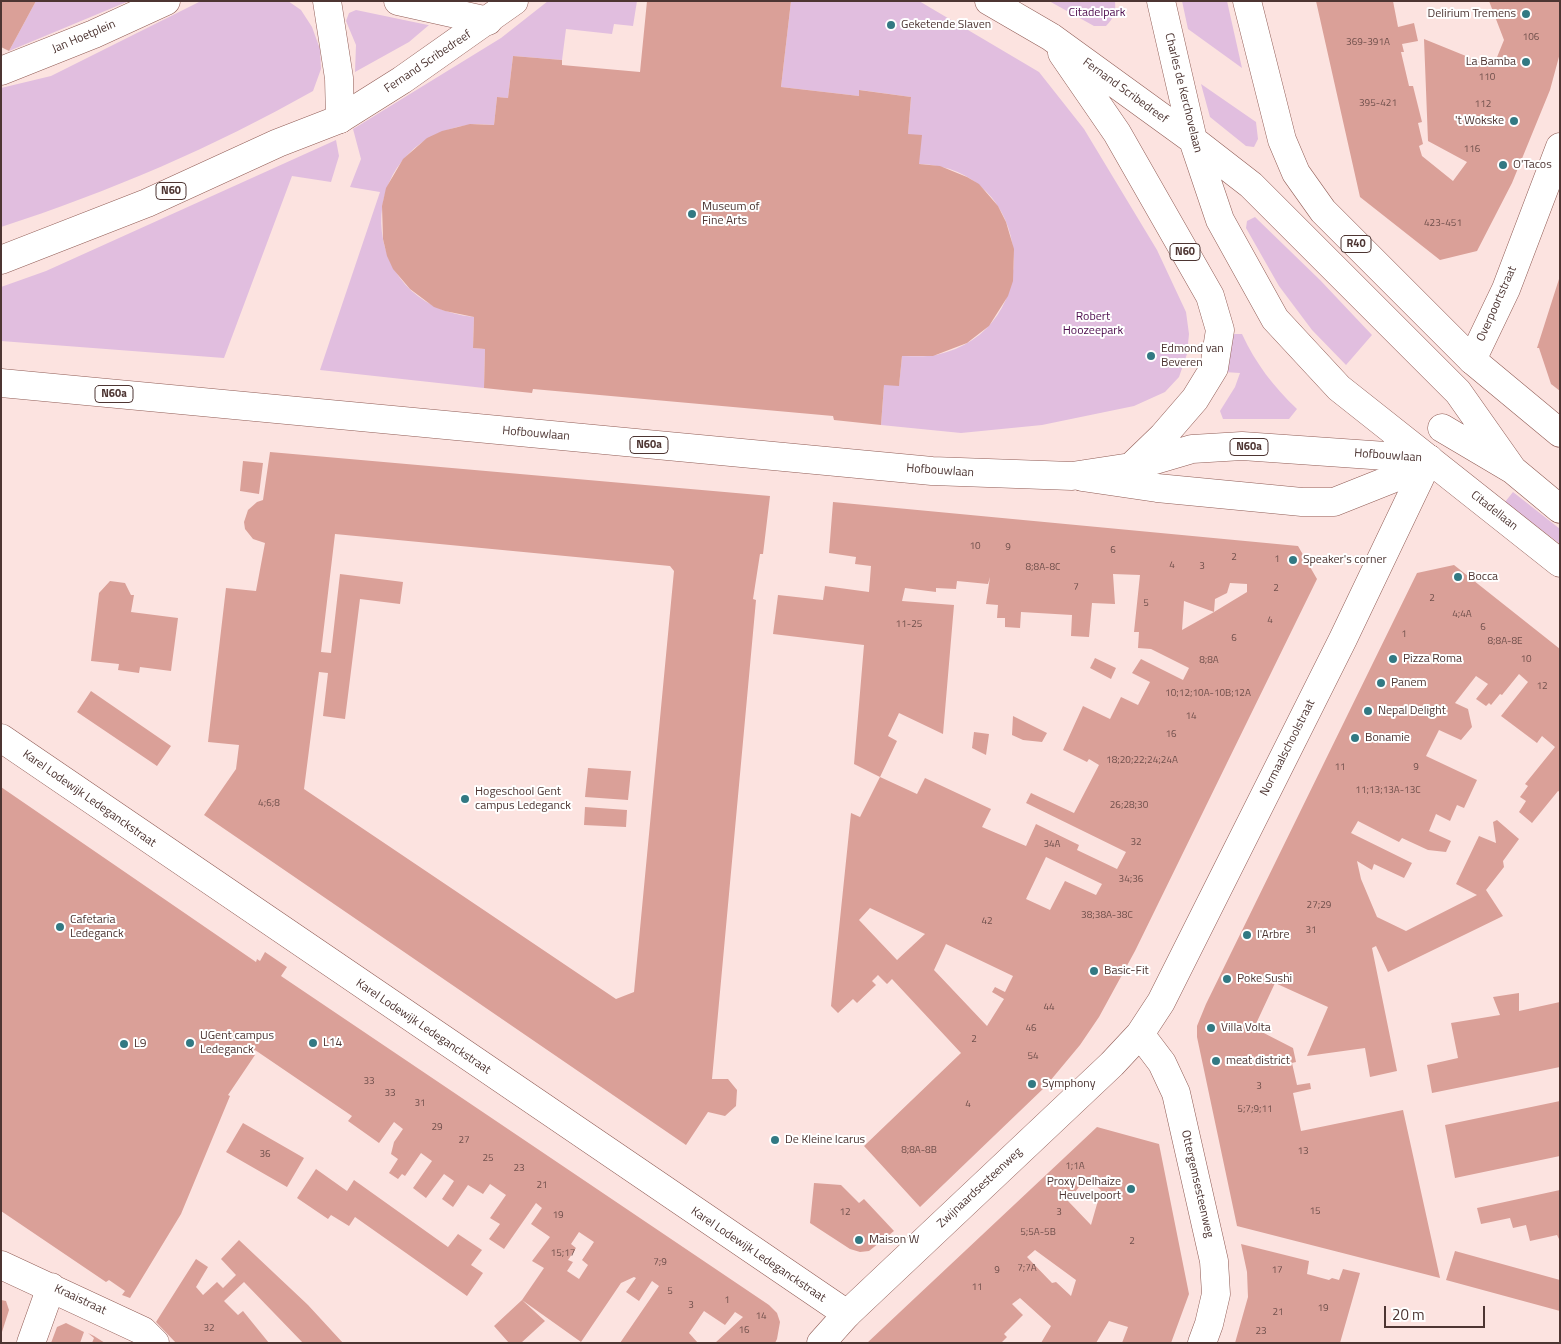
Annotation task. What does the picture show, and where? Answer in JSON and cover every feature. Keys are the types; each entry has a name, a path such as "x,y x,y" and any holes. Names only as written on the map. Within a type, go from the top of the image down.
{"main road":[{"name":"Jan Hoetplein","path":"1,72 94,34 166,1"},
{"path":"327,1 339,78 340,119"},
{"path":"398,1 488,21"},
{"name":"Fernand Scribedreef","path":"340,119 488,21 514,1"},
{"name":"Fernand Scribedreef","path":"989,1 1051,37 1193,140 1251,185 1458,392"},
{"name":"Charles de Kerchovelaan","path":"1161,1 1193,140 1220,220 1275,319 1339,388 1429,459"},
{"name":"R40","path":"1247,1 1272,107 1282,140 1296,173 1323,211 1472,360 1560,433"},
{"name":"N60","path":"1051,37 1117,133 1210,296 1220,330 1214,368 1195,399 1163,436 1131,467"},
{"name":"N60","path":"1,260 147,202 278,143 340,119"},
{"name":"Overpoortstraat","path":"1429,459 1506,288 1560,147"},
{"name":"Hofbouwlaan","path":"1,383 932,471 1072,476 1157,488 1302,502 1334,502 1412,471 1429,459"},
{"name":"R40","path":"1458,392 1513,470"},
{"name":"R40","path":"1442,428 1513,470 1560,508"},
{"name":"Hofbouwlaan","path":"1072,476 1131,467 1192,449 1242,446 1429,459"},
{"name":"Citadellaan","path":"1429,459 1560,563"},
{"name":"Normaalschoolstraat","path":"1140,1034 1160,1002 1343,639 1429,459"},
{"name":"Karel Lodewijk Ledeganckstraat","path":"1,738 846,1314"},
{"name":"Zwijnaardsesteenweg","path":"821,1343 846,1314 1112,1064 1140,1034"},
{"name":"Ottergemsesteenweg","path":"1140,1034 1162,1063 1176,1093 1214,1261 1216,1294 1210,1324 1202,1343"},
{"name":"Kraaistraat","path":"1,1265 143,1330 154,1343"},
{"path":"31,1343 51,1287"}],"green space":[{"path":"36,1 129,1 9,51"},
{"path":"201,1 288,1 301,10 312,27 320,49 321,69 313,91 238,131 160,167 81,199 1,227 1,88 51,76"},
{"path":"548,1 637,1 633,26 614,24 612,34 566,29 562,60 513,56 508,98 497,97 494,125 468,125 429,138 402,161 386,190 381,223 388,256 405,284 434,306 474,317 473,348 485,349 484,388 320,370 380,192 350,187 361,159 353,129 501,38"},
{"name":"Robert Hoozeepark","path":"791,1 919,1 1039,72 1084,129 1157,250 1186,312 1189,334 1187,354 1179,377 1165,392 1134,406 1042,425 961,433 881,425 884,385 899,385 902,356 936,355 972,340 997,315 1011,285 1013,252 1005,219 986,192 958,172 919,164 908,134 911,97 860,90 859,96 781,87"},
{"name":"Citadelpark","path":"1049,1 1115,1 1115,12 1113,18 1106,26 1094,26"},
{"path":"1182,1 1227,1 1242,68 1188,29"},
{"path":"356,10 429,25 409,42 355,72 356,45 346,21 349,13"},
{"path":"1201,84 1256,122 1258,139 1254,147 1246,146 1210,117"},
{"path":"336,140 339,156 331,182 292,176 224,358 1,341 1,287 46,271"},
{"path":"1255,217 1320,280 1372,335 1346,365 1312,330 1279,286 1246,228 1247,221"},
{"path":"1234,334 1242,334 1266,374 1297,409 1289,419 1223,419 1220,411 1235,387 1240,373 1224,372"},
{"path":"1513,492 1560,529 1560,544 1505,502"}],"building":[{"path":"1,1 36,1 9,51 1,47"},
{"name":"Museum of Fine Arts","path":"647,1 791,1 781,87 859,96 859,90 911,97 908,134 922,135 919,164 940,166 967,177 979,184 998,206 1006,222 1014,249 1013,281 1008,296 989,326 967,343 933,356 902,356 899,386 884,385 881,425 834,420 833,416 533,389 532,393 484,388 485,349 473,348 474,317 434,307 410,289 393,269 387,256 383,239 382,206 386,188 403,159 427,138 442,131 470,124 494,125 497,97 508,98 513,56 562,60 562,65 640,72"},
{"path":"1316,1 1393,1 1398,27 1414,23 1418,41 1402,44 1404,52 1401,52 1409,86 1413,86 1422,122 1418,123 1423,144 1419,146 1422,156 1453,181 1467,162 1428,141 1424,39 1493,67 1504,40 1489,1 1560,1 1560,53 1550,90 1512,183 1477,251 1440,260 1360,197"},
{"path":"1559,279 1560,391 1551,384 1539,348 1537,348"},
{"path":"270,452 770,496 763,554 760,554 753,599 756,600 712,1079 728,1079 737,1090 736,1106 725,1116 708,1112 686,1145 204,815 236,769 239,745 208,742 226,588 256,591 265,543 253,539 245,529 244,522 248,510 257,502 263,500","holes":["335,534 670,566 674,571 634,992 616,999 304,789 319,672 328,673 323,716 345,719 360,599 400,604 403,582 340,574 331,653 321,652"]},
{"path":"243,461 263,463 259,494 240,491"},
{"path":"833,502 1298,546 1317,579 1135,951 1099,1017 1080,1045 1045,1087 920,1207 864,1146 961,1053 892,979 887,984 878,975 872,981 876,985 857,1003 853,999 838,1013 831,1006 851,813 860,817 880,777 854,764 864,645 773,634 778,595 823,600 825,586 869,592 871,566 855,564 856,557 829,553","holes":["1113,574 1140,575 1134,632 1139,632 1138,648 1151,649 1189,668 1183,680 1141,659 1132,673 1150,682 1138,705 1121,697 1110,719 1083,706 1063,750 1087,762 1089,759 1099,765 1074,813 1031,793 1026,803 1126,852 1117,869 1077,850 1079,845 1036,824 1026,846 982,827 991,809 925,778 917,794 880,777 897,741 888,736 899,713 943,734 954,605 902,601 905,588 936,592 936,588 956,589 957,581 988,584 990,577 986,604 998,605 997,618 1005,618 1005,627 1020,628 1021,612 1072,615 1071,636 1089,637 1092,603 1115,604","1230,583 1247,584 1247,592 1214,612 1215,599 1227,593","1184,601 1214,612 1182,630","1046,857 1102,884 1096,895 1065,881 1050,910 1026,899","870,908 925,934 897,960 859,920","946,944 1013,976 1005,992 995,987 992,992 1004,999 987,1026 934,970"]},
{"path":"1454,565 1560,649 1560,792 1558,791 1532,823 1519,812 1526,801 1520,797 1528,786 1525,784 1555,747 1542,736 1537,743 1501,716 1528,682 1519,674 1502,695 1500,694 1491,705 1489,703 1486,706 1476,699 1488,684 1476,676 1455,703 1468,709 1472,727 1461,740 1439,730 1426,756 1477,780 1464,808 1457,805 1450,821 1436,814 1429,831 1451,841 1446,852 1428,850 1402,838 1399,842 1358,821 1351,833 1412,863 1404,878 1374,864 1372,870 1357,861 1361,879 1377,917 1406,931 1477,895 1456,884 1479,836 1496,843 1493,822 1497,820 1519,839 1503,861 1504,867 1486,890 1503,916 1388,972 1376,946 1372,948 1397,1071 1370,1077 1365,1048 1307,1056 1328,1007 1275,983 1254,1028 1293,1048 1296,1062 1292,1063 1297,1085 1310,1083 1311,1089 1293,1093 1301,1131 1403,1110 1440,1278 1237,1226 1197,1037 1197,1026 1206,1004 1417,573"},
{"path":"110,581 125,583 131,595 134,595 131,612 178,618 171,671 140,667 139,673 118,670 119,664 91,661 99,593"},
{"path":"1095,658 1116,668 1111,679 1090,668"},
{"path":"91,691 171,746 157,766 77,712"},
{"path":"1013,716 1047,733 1042,742 1023,740 1012,735"},
{"path":"974,732 989,734 986,755 972,748"},
{"path":"588,768 631,771 628,800 585,797"},
{"name":"UGent campus Ledeganck","path":"1,787 256,962 257,959 260,961 265,952 287,967 281,976 769,1305 777,1313 780,1322 775,1343 715,1343 743,1317 735,1312 725,1325 704,1311 689,1333 698,1343 620,1343 659,1286 652,1281 639,1301 626,1292 636,1278 634,1277 621,1283 581,1342 522,1300 544,1268 532,1261 550,1237 531,1224 542,1208 536,1203 504,1249 489,1239 500,1224 490,1218 506,1195 490,1184 483,1194 468,1185 453,1207 442,1199 454,1181 444,1174 426,1198 413,1188 432,1161 421,1153 405,1176 402,1174 398,1179 389,1173 398,1159 391,1154 394,1142 403,1129 394,1122 379,1143 348,1121 352,1116 255,1050 253,1053 255,1055 228,1095 230,1096 181,1214 130,1298 122,1295 125,1291 109,1280 106,1282 1,1211","holes":["579,1232 594,1242 582,1260 588,1265 579,1279 567,1271 573,1262 568,1260 576,1248 571,1244"]},
{"path":"585,807 627,810 626,827 584,825"},
{"path":"1519,993 1519,1011 1560,1002 1560,1067 1432,1093 1427,1065 1458,1058 1451,1023 1500,1015 1493,997"},
{"path":"1560,1101 1560,1156 1455,1178 1445,1125"},
{"path":"243,1123 304,1158 287,1187 226,1152"},
{"path":"1097,1127 1159,1144 1189,1294 1171,1343 1122,1343 1128,1327 1109,1321 1096,1343 1041,1343 1051,1326 1020,1298 1012,1304 1023,1315 1004,1334 1007,1337 1001,1343 867,1343","holes":["1086,1178 1101,1190 1091,1225 1068,1201","1035,1250 1076,1280 1071,1296 1056,1282 1052,1283 1027,1257"]},
{"path":"316,1169 347,1191 354,1180 448,1247 458,1234 482,1250 471,1265 483,1273 467,1296 355,1217 349,1226 331,1215 328,1219 297,1198"},
{"path":"814,1183 841,1185 859,1203 864,1199 894,1231 869,1251 860,1252 850,1249 810,1223"},
{"path":"1560,1190 1560,1241 1557,1235 1530,1241 1526,1225 1513,1228 1510,1218 1481,1224 1477,1208"},
{"path":"239,1240 308,1305 343,1343 303,1343 244,1282 224,1301 238,1315 243,1311 269,1343 176,1343 156,1322 196,1259 208,1267 196,1287 203,1295 217,1282 223,1288 236,1275 221,1259"},
{"path":"1241,1244 1309,1261 1307,1274 1329,1280 1332,1278 1339,1280 1343,1269 1360,1273 1340,1343 1235,1343 1248,1297 1247,1272"},
{"path":"1455,1251 1560,1280 1560,1311 1446,1280"},
{"path":"1,1300 6,1301 9,1310 2,1332"},
{"path":"522,1300 545,1321 521,1343 509,1343 494,1326"},
{"path":"66,1323 84,1332 80,1343 51,1343 57,1327"},
{"path":"88,1333 105,1343 92,1343 94,1338"}],"place":[{"name":"Delirium Tremens","path":"1526,14"},
{"name":"Geketende Slaven","path":"891,25"},
{"name":"La Bamba","path":"1526,62"},
{"name":"'t Wokske","path":"1514,121"},
{"name":"O'Tacos","path":"1503,165"},
{"name":"Museum of Fine Arts","path":"692,214"},
{"name":"Edmond van Beveren","path":"1151,356"},
{"name":"Speaker's corner","path":"1293,560"},
{"name":"Bocca","path":"1458,577"},
{"name":"Pizza Roma","path":"1393,659"},
{"name":"Panem","path":"1381,683"},
{"name":"Nepal Delight","path":"1368,711"},
{"name":"Bonamie","path":"1355,738"},
{"name":"Hogeschool Gent campus Ledeganck","path":"465,799"},
{"name":"Cafetaria Ledeganck","path":"60,927"},
{"name":"l'Arbre","path":"1247,935"},
{"name":"Basic-Fit","path":"1094,971"},
{"name":"Poke Sushi","path":"1227,979"},
{"name":"Villa Volta","path":"1211,1028"},
{"name":"UGent campus Ledeganck","path":"190,1043"},
{"name":"L14","path":"313,1043"},
{"name":"L9","path":"124,1044"},
{"name":"meat district","path":"1216,1061"},
{"name":"Symphony","path":"1032,1084"},
{"name":"De Kleine Icarus","path":"775,1140"},
{"name":"Proxy Delhaize Heuvelpoort","path":"1131,1189"},
{"name":"Maison W","path":"859,1240"}]}
